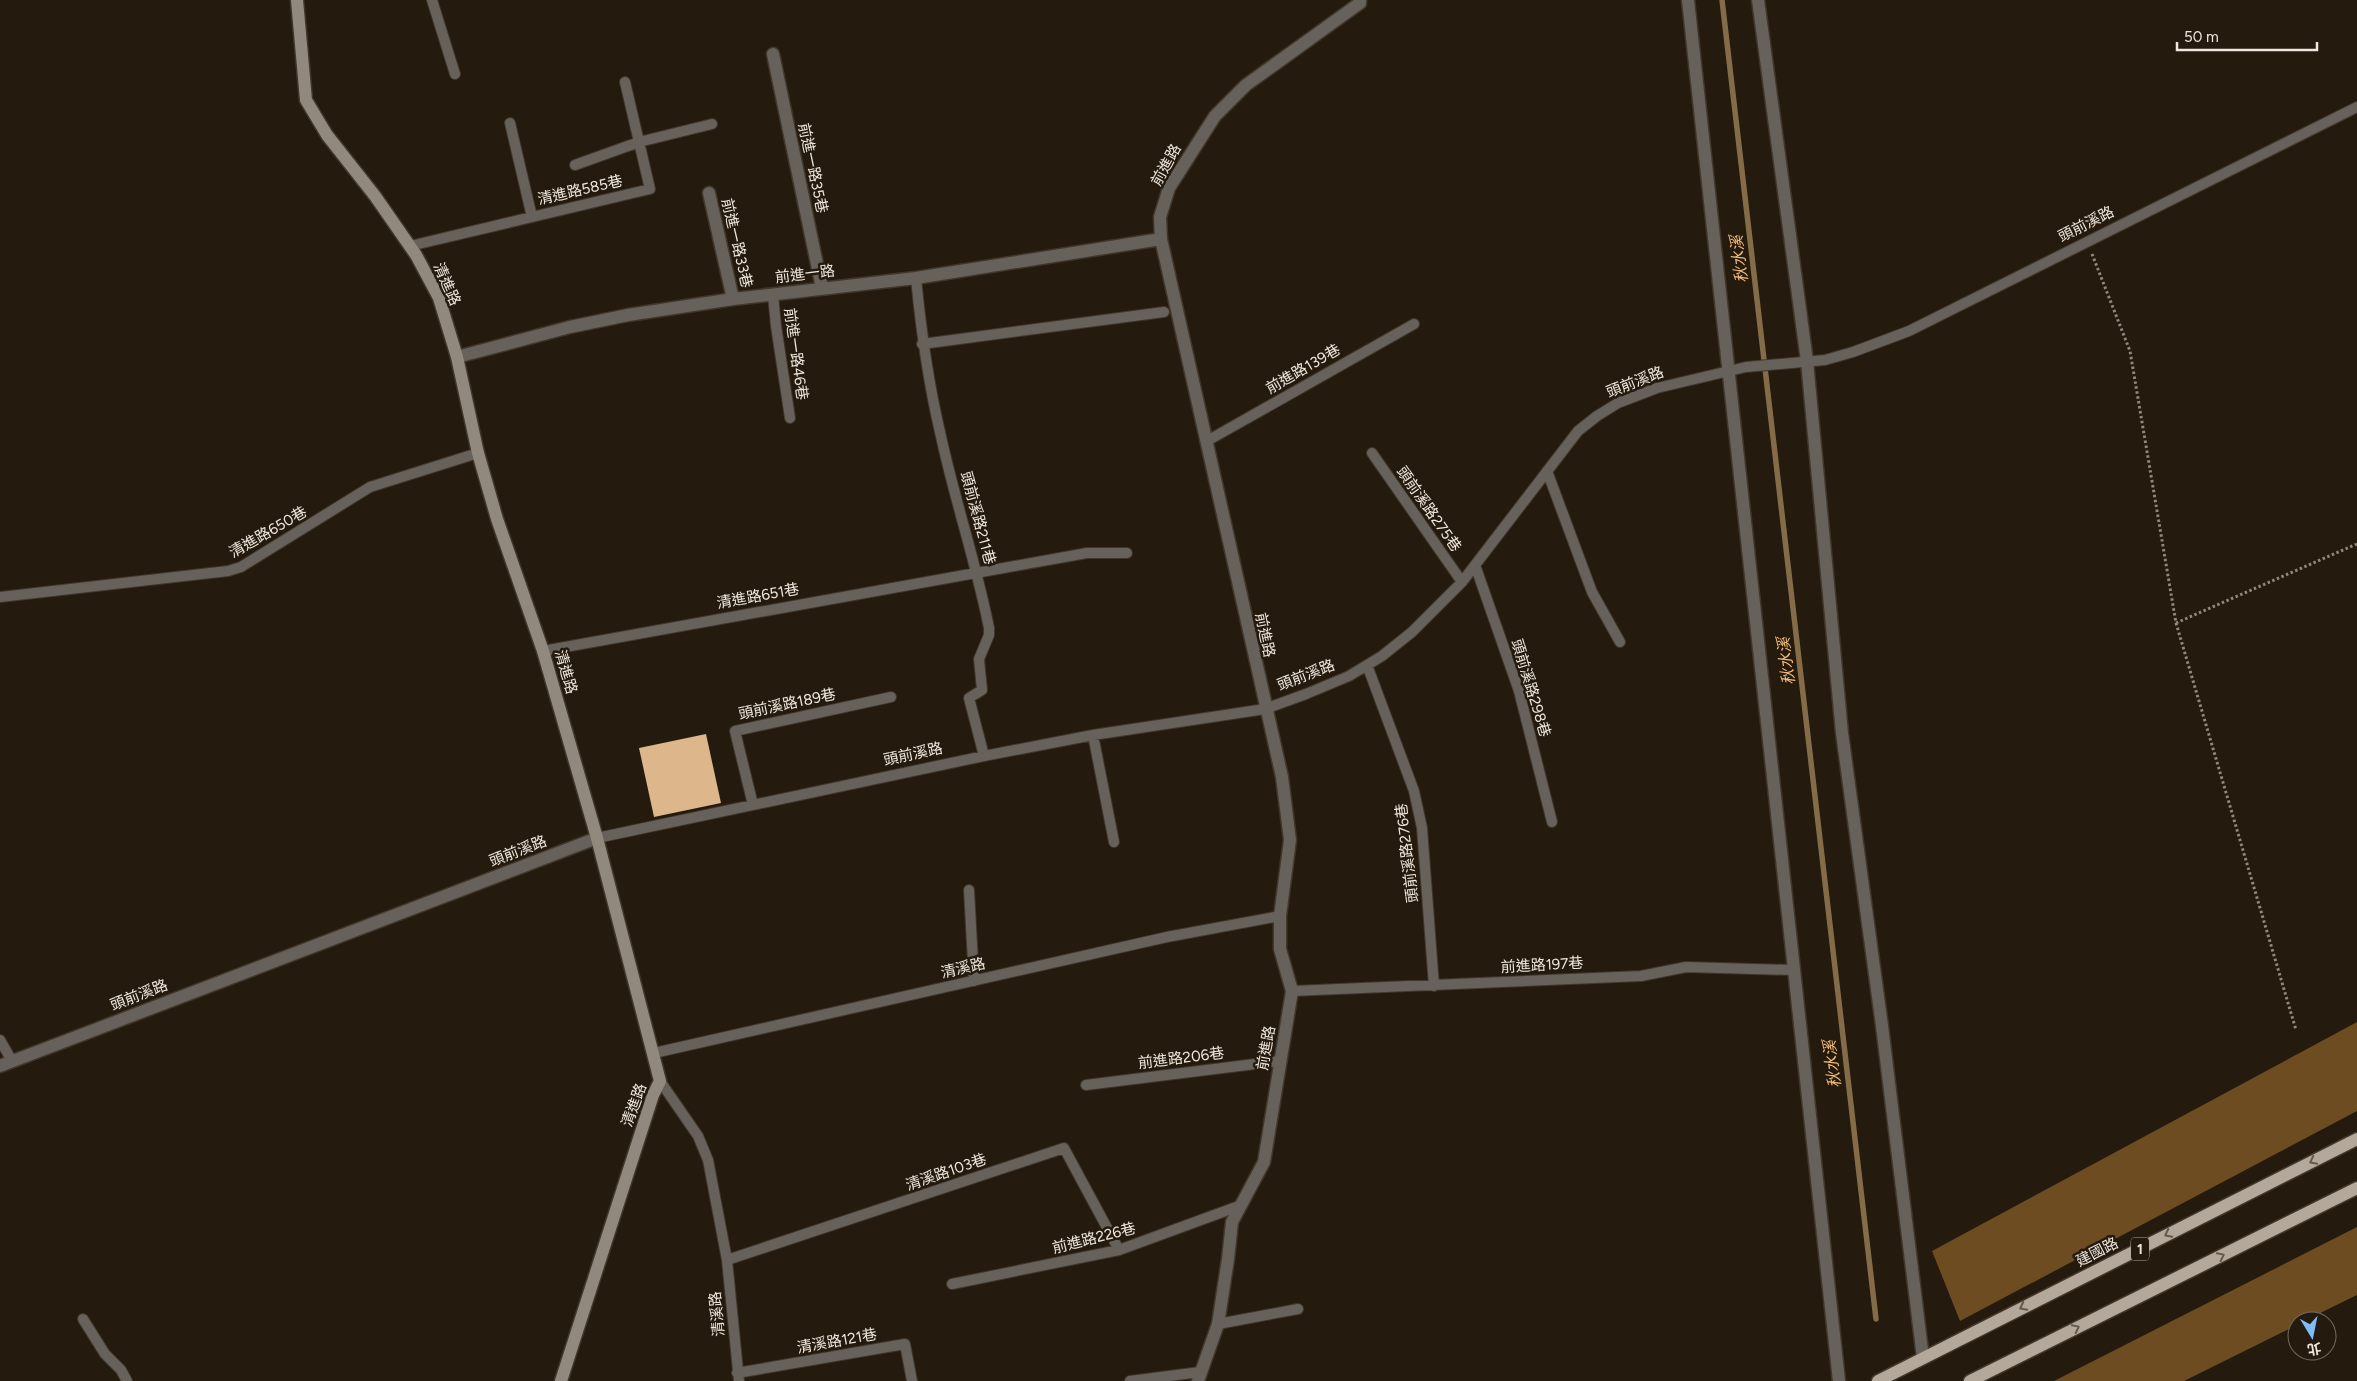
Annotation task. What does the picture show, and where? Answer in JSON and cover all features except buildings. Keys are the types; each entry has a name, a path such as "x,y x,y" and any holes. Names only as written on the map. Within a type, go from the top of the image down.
{"main road":[{"name":"建國路","path":"1878,1381 2357,1140"},
{"path":"1970,1381 2357,1188"}],"street":[{"name":"清進路","path":"296,0 306,100 326,135 375,196 410,246 438,298 457,356 478,454 497,519 543,651 597,838 660,1080 653,1095 561,1381"},
{"path":"1688,0 1727,371 1839,1381"},
{"path":"1758,0 1804,362 1842,733 1882,1026 1923,1358"},
{"name":"前進路","path":"1199,1377 1218,1324 1232,1222 1264,1162 1279,1061 1292,991 1280,949 1280,916 1290,840 1282,777 1265,709 1161,239 1160,216 1169,188 1215,116 1246,86 1361,1"},
{"name":"前進一路35巷","path":"773,54 822,288"},
{"name":"前進一路33巷","path":"710,193 733,299"},
{"name":"前進一路","path":"457,356 579,325 628,315 733,299 916,278 1161,239"},
{"name":"頭前溪路","path":"6,1063 597,838"}],"lane":[{"path":"432,0 454,74"},
{"name":"清進路585巷","path":"410,246 650,189 625,82"},
{"name":"頭前溪路","path":"597,838 984,756 1093,735 1265,709 1349,676 1412,632 1462,582 1578,431 1618,403 1656,388 1746,367 1825,360 1853,352 1909,330 2357,107"},
{"path":"510,123 532,217"},
{"path":"575,165 639,142 712,124"},
{"name":"頭前溪路211巷","path":"916,278 922,344 940,434 978,572 989,635 979,659 982,690 969,698 984,756"},
{"name":"前進一路46巷","path":"773,294 790,418"},
{"path":"922,344 1164,312"},
{"name":"前進路139巷","path":"1207,441 1414,324"},
{"name":"頭前溪路275巷","path":"1372,453 1462,582"},
{"name":"清進路650巷","path":"0,597 228,571 241,567 370,487 478,454"},
{"path":"1547,471 1592,592 1620,642"},
{"name":"清進路651巷","path":"543,651 1087,553 1127,554"},
{"name":"頭前溪路298巷","path":"1475,565 1519,691 1552,822"},
{"name":"頭前溪路276巷","path":"1367,665 1414,791 1422,828 1434,986"},
{"name":"頭前溪路189巷","path":"753,805 735,731 891,697"},
{"path":"1093,735 1114,842"},
{"path":"969,890 974,981"},
{"name":"清溪路","path":"654,1053 1167,937 1280,916"},
{"name":"前進路197巷","path":"1292,991 1641,976 1686,967 1793,970"},
{"path":"0,1040 6,1063"},
{"name":"前進路206巷","path":"1086,1085 1279,1061"},
{"name":"清溪路","path":"660,1080 698,1136 708,1160 728,1260 738,1377"},
{"name":"清溪路103巷","path":"728,1260 1064,1148 1119,1250"},
{"name":"前進路226巷","path":"952,1284 1119,1250 1239,1206"},
{"path":"1218,1324 1298,1310"},
{"path":"83,1319 105,1354 121,1370 127,1381"},
{"name":"清溪路121巷","path":"738,1377 906,1344 912,1381"},
{"path":"1130,1381 1199,1377"}],"path":[{"path":"2087,242 2130,351 2176,623 2296,1030"},
{"path":"2176,623 2357,544"}],"shaded area":[{"path":"2357,1022 2357,1111 1960,1321 1932,1251"},
{"path":"2357,1227 2357,1295 2324,1311 2287,1311 2287,1330 2184,1381 2054,1381"}],"waterway":[{"name":"秋水溪","path":"1722,0 1876,1319"}]}
